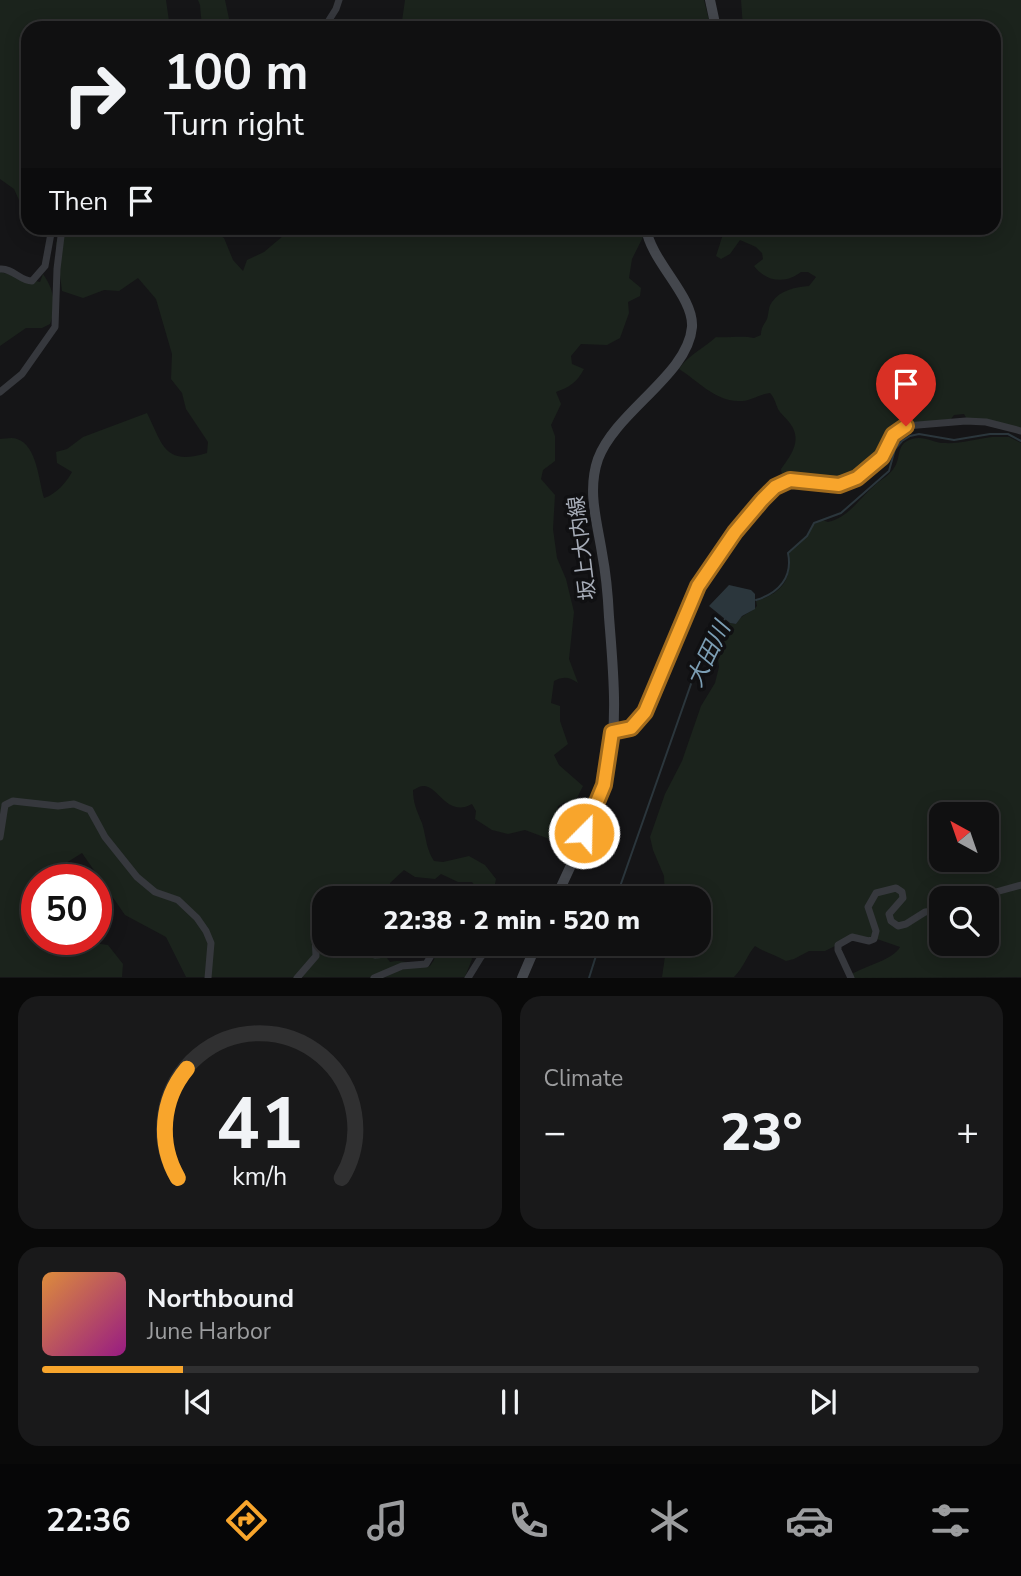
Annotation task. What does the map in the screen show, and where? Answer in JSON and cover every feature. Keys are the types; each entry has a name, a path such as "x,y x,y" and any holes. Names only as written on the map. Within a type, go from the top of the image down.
{"main road":[{"path":"709,0 714,21"},
{"name":"坂上大内線","path":"561,886 604,785 612,732 609,615 592,497 594,476 608,438 679,360 690,338 692,325 690,312 652,249 648,235"},
{"path":"522,978 531,956"}],"street":[{"path":"328,21 339,0"},
{"path":"0,269 9,270 27,281 38,277 45,266 50,235"},
{"path":"0,392 22,374 55,327 61,235"},
{"path":"612,732 631,728 645,712 698,586 735,532 775,487 790,480 839,485 857,478 882,457 893,435 906,426 966,421 986,422 1021,431"},
{"path":"0,837 2,802 50,806 75,804 90,810 105,837 137,877 155,892 178,900 197,918 211,943 208,978"},
{"path":"999,891 1021,885"},
{"path":"851,978 838,945 852,937 869,941 874,939 876,931 868,906 876,893 890,888 900,889 902,900 889,914 891,921 898,926 929,912"},
{"path":"297,978 316,956"},
{"path":"374,978 402,966 426,964 431,956"},
{"path":"468,978 482,956"}],"shaded area":[{"path":"0,0 166,0 169,21 21,21 21,204 14,189 0,179"},
{"path":"198,0 225,0 230,21 201,21"},
{"path":"405,0 704,0 709,21 402,21"},
{"path":"741,0 1021,0 1021,428 967,419 964,414 954,415 951,419 899,426 891,434 880,454 847,479 827,482 782,476 781,469 796,440 793,428 779,411 770,393 738,401 722,398 679,369 716,337 754,338 761,335 775,298 789,290 809,286 816,277 808,272 801,272 783,280 770,278 754,266 763,259 762,253 756,247 740,240 730,254 721,259 716,256 723,235 1001,235 1001,21 742,21"},
{"path":"61,235 219,235 224,238 233,260 243,271 247,260 264,252 284,235 643,235 632,259 629,278 641,288 640,296 628,302 629,313 620,338 607,345 581,344 571,356 572,364 584,369 573,384 556,392 561,404 551,425 555,436 555,461 543,470 541,479 555,495 553,529 557,558 566,579 574,612 569,659 578,683 566,678 554,681 551,703 560,706 560,721 568,744 554,755 559,765 583,786 575,802 565,802 558,806 552,840 525,830 508,834 492,830 475,819 476,811 472,804 456,807 433,790 422,786 413,790 414,799 434,861 443,862 469,856 485,865 496,879 495,886 475,886 472,882 458,882 441,874 435,879 415,877 404,870 390,886 312,886 312,956 388,956 390,962 401,961 424,967 430,966 434,956 471,956 465,977 186,977 166,937 125,915 112,896 112,864 90,864 82,853 66,864 21,864 21,955 112,955 112,950 123,964 122,977 0,977 0,439 17,439 29,448 44,498 60,488 72,472 57,463 56,452 67,449 83,437 147,413 162,443 173,454 182,457 207,453 208,442 186,409 182,393 171,379 172,354 156,299 138,278 119,291 104,290 83,298 62,291 56,243"},
{"path":"0,272 40,282 43,274 50,286 54,305 50,324 42,328 26,328 0,346"},
{"path":"1009,437 1021,443 1021,883 999,890 999,886 929,886 929,913 906,923 896,923 891,915 904,900 897,886 868,900 874,931 871,938 857,935 825,951 809,951 786,961 755,946 734,977 662,977 665,956 711,956 711,886 664,886 664,876 650,837 665,794 682,761 701,706 715,683 719,667 716,645 730,623 736,624 757,606 756,601 779,589 789,571 789,553 807,536 813,525 822,520 835,520 853,507 892,471 903,444 920,438 940,443"},
{"path":"729,585 751,590 755,594 755,609 742,616 736,624 730,623 709,606"},
{"path":"1021,886 1021,977 853,978 852,974 886,959 900,947 877,939 870,906 877,895 897,890 901,897 889,909 894,926 929,914 929,956 999,956 999,889"}],"waterway":[{"name":"大田川","path":"756,600 771,593 782,583 788,569 788,553 807,536 814,523 841,513 889,471 895,449 910,436 919,434 954,440 1008,434 1021,441"},
{"name":"大田川","path":"620,886 698,664 726,617"},
{"name":"大田川","path":"589,978 596,956"}],"route":[{"path":"584,833 604,785 612,732 631,728 645,712 698,586 735,532 762,500 783,483 800,480 839,485 857,478 882,457 893,435 906,426"}]}
